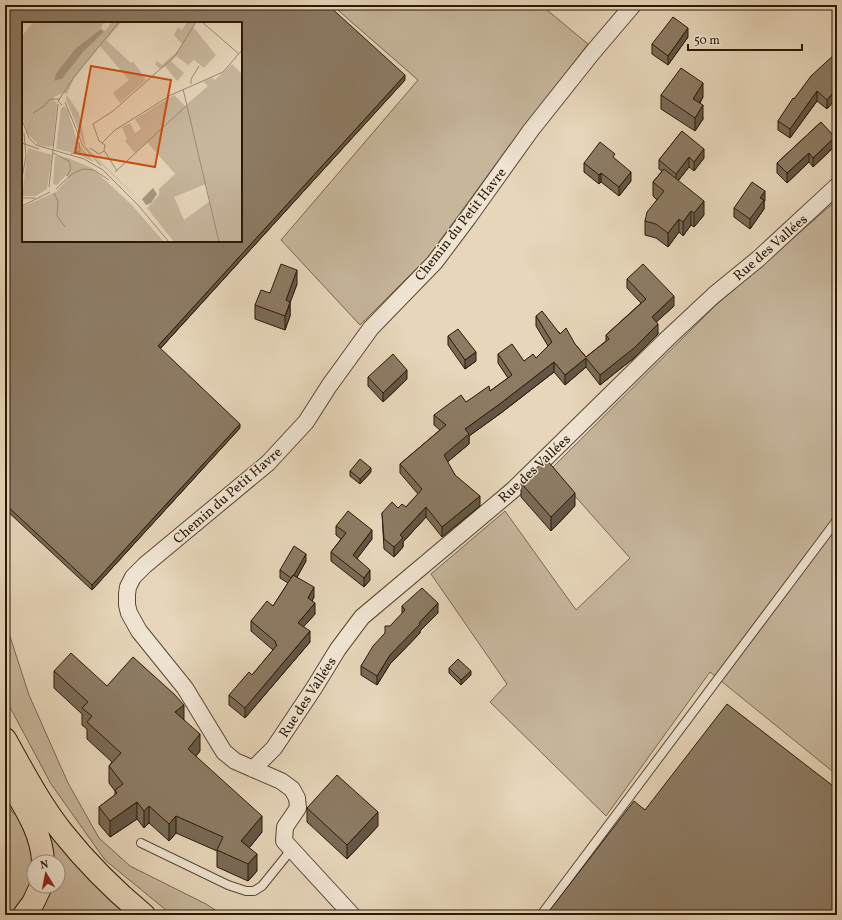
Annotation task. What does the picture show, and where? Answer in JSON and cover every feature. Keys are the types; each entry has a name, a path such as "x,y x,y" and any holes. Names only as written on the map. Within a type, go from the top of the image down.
{"highway":[{"path":"5,739 40,799 62,832 105,881 144,915"},
{"path":"5,773 34,826 40,842 42,854"},
{"path":"24,915 33,903 37,894"}],"street":[{"name":"Chemin du Petit Havre","path":"352,915 284,841 285,827 298,808 297,798 292,789 282,781 235,761 224,752 185,688 139,631 129,613 127,605 128,587 133,577 145,564 268,463 306,422 329,386 371,328 435,262 531,130 633,5"},
{"name":"Rue des Vallées","path":"253,769 274,748 338,649 362,617 513,490 714,295 758,259 837,186"}],"lane":[{"path":"541,915 837,520"},
{"path":"141,843 246,891 254,891 262,886 292,850"}],"shaded area":[{"path":"332,5 541,5 588,44 509,146 428,257 360,325 281,240 418,80"},
{"path":"837,200 837,775 710,672 606,816 490,702 507,684 431,574 505,511 576,610 630,558 551,469 715,306"},
{"path":"5,621 29,695 68,783 99,838 130,866 206,904 223,915 172,915 105,860 51,784 5,698"},
{"path":"5,799 13,813 51,836 96,886 127,915 5,915"}],"building":[{"path":"5,5 328,5 405,75 158,346 240,424 92,585 5,504"},
{"path":"673,17 688,28 668,56 652,44"},
{"path":"836,53 837,88 827,100 817,91 790,129 778,121 793,98 794,99 811,76"},
{"path":"681,68 703,83 693,99 703,105 695,118 661,95"},
{"path":"821,122 835,137 813,158 809,153 787,173 777,163"},
{"path":"682,131 704,149 694,162 689,157 676,174 659,160"},
{"path":"600,142 615,154 613,157 631,172 619,187 601,173 599,175 584,163"},
{"path":"664,169 704,201 694,213 691,211 683,222 679,219 668,233 656,224 645,221 647,212 664,191 653,182"},
{"path":"752,182 765,191 760,198 764,200 750,219 734,208"},
{"path":"281,264 297,270 286,300 290,302 285,316 255,305 261,290 270,293"},
{"path":"643,264 674,296 652,317 658,324 634,348 600,375 586,358 565,375 554,362 465,429 469,434 444,455 455,475 480,496 442,527 426,507 400,535 403,538 394,547 384,539 382,513 392,502 398,508 402,504 406,507 422,489 400,464 446,425 434,415 461,395 466,402 489,386 490,391 512,375 498,354 512,344 524,361 533,354 536,358 552,342 536,316 542,311 560,334 566,328 575,344 586,357 609,339 606,335 646,299 627,279"},
{"path":"458,329 476,352 465,360 448,336"},
{"path":"393,354 407,370 383,393 368,377"},
{"path":"360,459 371,468 360,479 350,471"},
{"path":"546,459 575,493 551,517 521,483"},
{"path":"348,511 372,530 353,555 370,570 364,578 331,552 346,533 336,526"},
{"path":"294,546 306,554 291,578 280,570"},
{"path":"293,575 314,587 308,598 315,603 298,623 310,631 245,708 229,695 249,672 252,675 277,645 275,643 276,642 251,621 267,601 273,606"},
{"path":"422,588 438,603 390,655 377,676 361,666 373,646 385,633 385,626 390,626 405,610 402,606"},
{"path":"71,653 107,686 133,657 184,705 175,712 200,734 188,749 262,816 241,841 257,854 248,864 217,850 223,837 176,816 169,824 149,806 144,811 137,802 110,821 99,807 117,793 115,790 123,784 109,766 121,753 87,722 92,716 82,708 88,702 54,671"},
{"path":"458,659 471,671 461,680 449,668"},
{"path":"727,704 837,789 837,915 546,915 634,801 645,810"},
{"path":"337,775 378,812 347,845 307,808"}]}
